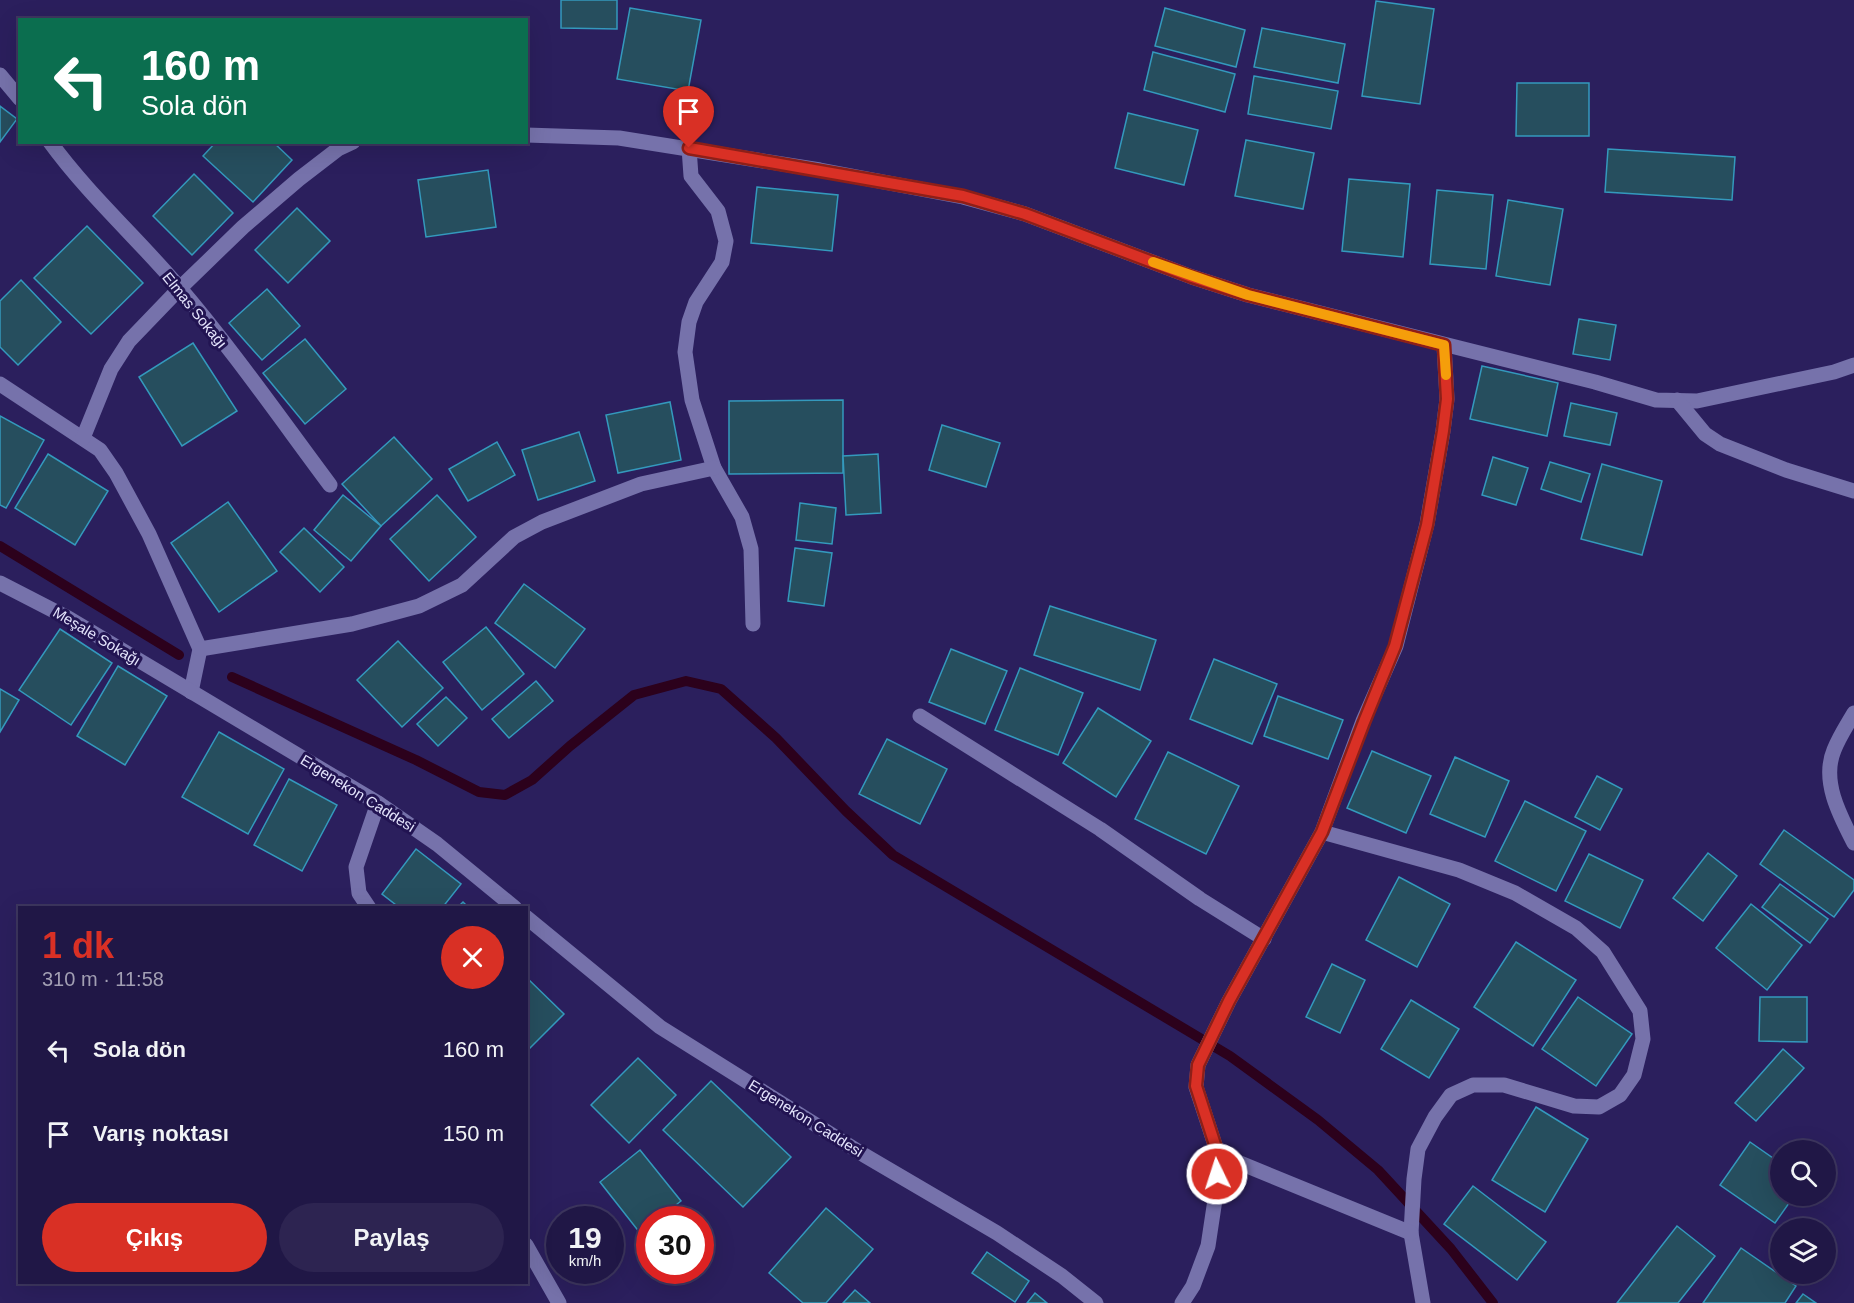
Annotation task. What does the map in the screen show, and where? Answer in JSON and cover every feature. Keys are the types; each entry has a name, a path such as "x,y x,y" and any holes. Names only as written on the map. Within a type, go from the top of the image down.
{"street":[{"path":"0,75 18,97"},
{"path":"528,135 619,138 963,196 1025,214 1192,277 1248,295 1594,382 1656,400 1697,401 1834,372 1854,365"},
{"name":"Elmas Sokağı","path":"52,144 83,184 180,288 330,485"},
{"path":"83,438 111,369 129,341 243,227 299,179 338,149 349,144"},
{"path":"689,148 691,176 718,211 726,241 722,262 696,302 689,321 685,352 692,400 714,468 742,517 751,549 753,624"},
{"path":"1182,1303 1193,1286 1208,1246 1216,1193 1218,1154 1196,1086 1198,1065 1229,1001 1322,832 1395,646 1427,525 1447,399 1444,345"},
{"path":"0,384 33,408 100,450 116,473 149,534 200,649 191,692"},
{"path":"1677,400 1704,434 1720,444 1786,470 1854,491"},
{"path":"200,649 352,624 419,606 462,585 514,537 542,522 641,484 714,468"},
{"name":"Meşale Sokağı","path":"0,583 68,618 191,692"},
{"name":"Ergenekon Caddesi","path":"191,692 378,803 437,844 513,906"},
{"path":"1854,713 1833,752 1829,781 1839,814 1854,843"},
{"path":"920,716 1100,829 1264,939"},
{"path":"368,906 359,893 356,867 378,803"},
{"path":"1322,832 1459,870 1515,893 1576,928 1603,952 1640,1011 1644,1039 1634,1076 1620,1095 1599,1107 1574,1106 1504,1085 1473,1085 1451,1095 1435,1117 1418,1149 1411,1233 1423,1303"},
{"name":"Ergenekon Caddesi","path":"528,919 660,1027 864,1155 997,1233 1062,1276 1096,1303"},
{"path":"1218,1154 1411,1233"},
{"path":"528,1249 559,1303"}],"building":[{"path":"561,0 617,0 617,29 561,28"},
{"path":"1376,1 1434,9 1420,104 1362,96"},
{"path":"630,8 701,20 688,91 617,79"},
{"path":"1165,8 1245,30 1236,67 1155,46"},
{"path":"1262,28 1345,44 1338,83 1254,67"},
{"path":"1153,52 1235,74 1225,112 1144,90"},
{"path":"1254,76 1338,91 1331,129 1248,114"},
{"path":"1517,83 1589,83 1589,136 1516,136"},
{"path":"0,106 17,119 0,142"},
{"path":"1128,113 1198,130 1184,185 1115,168"},
{"path":"1246,140 1314,153 1303,209 1235,196"},
{"path":"214,144 275,144 292,160 253,202 203,156"},
{"path":"1608,149 1735,157 1732,200 1605,192"},
{"path":"488,170 496,227 426,237 418,180"},
{"path":"194,174 233,213 192,255 153,216"},
{"path":"1349,179 1410,184 1403,257 1342,251"},
{"path":"757,187 838,195 832,251 751,243"},
{"path":"1437,190 1493,195 1486,269 1430,264"},
{"path":"1508,200 1563,209 1550,285 1496,276"},
{"path":"297,208 330,241 288,283 255,250"},
{"path":"87,226 143,283 91,334 34,278"},
{"path":"21,280 61,322 18,365 0,347 0,301"},
{"path":"267,289 300,326 262,360 229,323"},
{"path":"1579,319 1616,325 1610,360 1573,354"},
{"path":"305,339 346,389 305,424 263,373"},
{"path":"193,343 237,411 182,446 139,377"},
{"path":"1482,366 1558,383 1547,436 1470,419"},
{"path":"843,400 843,473 729,474 729,401"},
{"path":"670,402 681,460 618,473 606,415"},
{"path":"1571,403 1617,413 1610,445 1564,436"},
{"path":"0,416 44,440 6,508 0,505"},
{"path":"942,425 1000,443 986,487 929,470"},
{"path":"579,432 595,481 538,500 522,450"},
{"path":"394,437 432,479 381,526 342,484"},
{"path":"497,442 515,475 468,501 449,469"},
{"path":"48,454 108,491 75,545 15,508"},
{"path":"878,454 881,513 846,515 843,456"},
{"path":"1493,457 1528,468 1516,505 1482,495"},
{"path":"1550,462 1590,474 1581,502 1541,489"},
{"path":"1602,464 1662,481 1642,555 1581,539"},
{"path":"343,495 381,526 351,561 314,530"},
{"path":"437,495 476,537 429,581 390,539"},
{"path":"228,502 277,571 219,612 171,543"},
{"path":"800,503 836,508 832,544 796,540"},
{"path":"304,528 344,567 320,592 280,552"},
{"path":"795,548 832,553 824,606 788,601"},
{"path":"524,584 585,629 555,668 495,623"},
{"path":"1050,606 1156,640 1140,690 1034,655"},
{"path":"486,627 524,674 482,710 443,662"},
{"path":"60,629 112,663 71,725 19,690"},
{"path":"398,641 443,688 402,727 357,680"},
{"path":"951,649 1007,671 985,724 929,702"},
{"path":"1214,659 1277,684 1252,744 1190,719"},
{"path":"118,666 167,696 125,765 77,736"},
{"path":"1020,668 1083,693 1058,755 995,730"},
{"path":"536,681 553,701 509,738 492,719"},
{"path":"0,689 19,700 0,732"},
{"path":"1278,696 1343,720 1328,759 1264,736"},
{"path":"446,697 467,718 438,746 417,724"},
{"path":"1098,708 1151,741 1116,797 1063,763"},
{"path":"219,732 284,769 248,834 182,797"},
{"path":"887,739 947,769 920,824 859,794"},
{"path":"1372,751 1431,776 1406,833 1347,808"},
{"path":"1168,752 1239,786 1206,854 1135,819"},
{"path":"1455,757 1509,781 1485,837 1430,814"},
{"path":"1597,776 1622,789 1600,830 1575,817"},
{"path":"289,779 337,805 302,871 254,845"},
{"path":"1525,801 1586,831 1556,891 1495,861"},
{"path":"1784,830 1854,880 1854,890 1834,917 1760,864"},
{"path":"416,849 461,884 444,906 397,906 382,894"},
{"path":"1708,853 1737,876 1703,921 1673,898"},
{"path":"1589,854 1643,880 1620,928 1565,901"},
{"path":"1399,877 1450,904 1417,967 1366,940"},
{"path":"1780,884 1828,919 1810,943 1762,907"},
{"path":"1751,904 1802,945 1767,990 1716,948"},
{"path":"1516,942 1576,980 1533,1046 1474,1007"},
{"path":"1332,964 1365,980 1340,1033 1306,1017"},
{"path":"528,979 564,1014 528,1050"},
{"path":"1578,997 1632,1034 1596,1086 1542,1049"},
{"path":"1760,997 1807,997 1807,1042 1759,1041"},
{"path":"1411,1000 1459,1029 1429,1078 1381,1049"},
{"path":"1783,1049 1804,1068 1756,1121 1735,1103"},
{"path":"638,1058 676,1095 629,1143 591,1105"},
{"path":"711,1081 791,1157 743,1207 663,1130"},
{"path":"1536,1107 1588,1139 1545,1212 1492,1180"},
{"path":"1750,1142 1770,1156 1770,1206 1787,1206 1779,1218 1770,1220 1720,1185"},
{"path":"640,1150 681,1201 675,1206 636,1206 636,1228 624,1213 624,1206 619,1206 600,1182"},
{"path":"1473,1186 1546,1242 1517,1280 1444,1224"},
{"path":"826,1208 873,1249 826,1303 803,1303 769,1273"},
{"path":"1677,1226 1715,1256 1678,1303 1617,1303"},
{"path":"1741,1248 1770,1268 1770,1284 1796,1286 1785,1303 1703,1303"},
{"path":"987,1252 1029,1281 1015,1302 972,1273"},
{"path":"855,1290 870,1303 843,1303"},
{"path":"1035,1293 1047,1303 1027,1303"},
{"path":"1803,1294 1816,1303 1796,1303"}],"waterway":[{"path":"0,546 179,655"},
{"path":"232,677 416,760 479,792 505,795 532,780 634,695 686,681 721,689 776,738 846,811 893,855 1230,1056 1318,1120 1378,1170 1451,1249 1493,1303"}],"slow traffic":[{"path":"1153,262 1248,295 1444,345 1446,375"}],"route":[{"path":"689,148 963,196 1025,214 1192,277 1248,295 1444,345 1447,399 1443,431 1427,525 1395,646 1322,832 1229,1001 1198,1065 1196,1086 1218,1154 1217,1174"}]}
